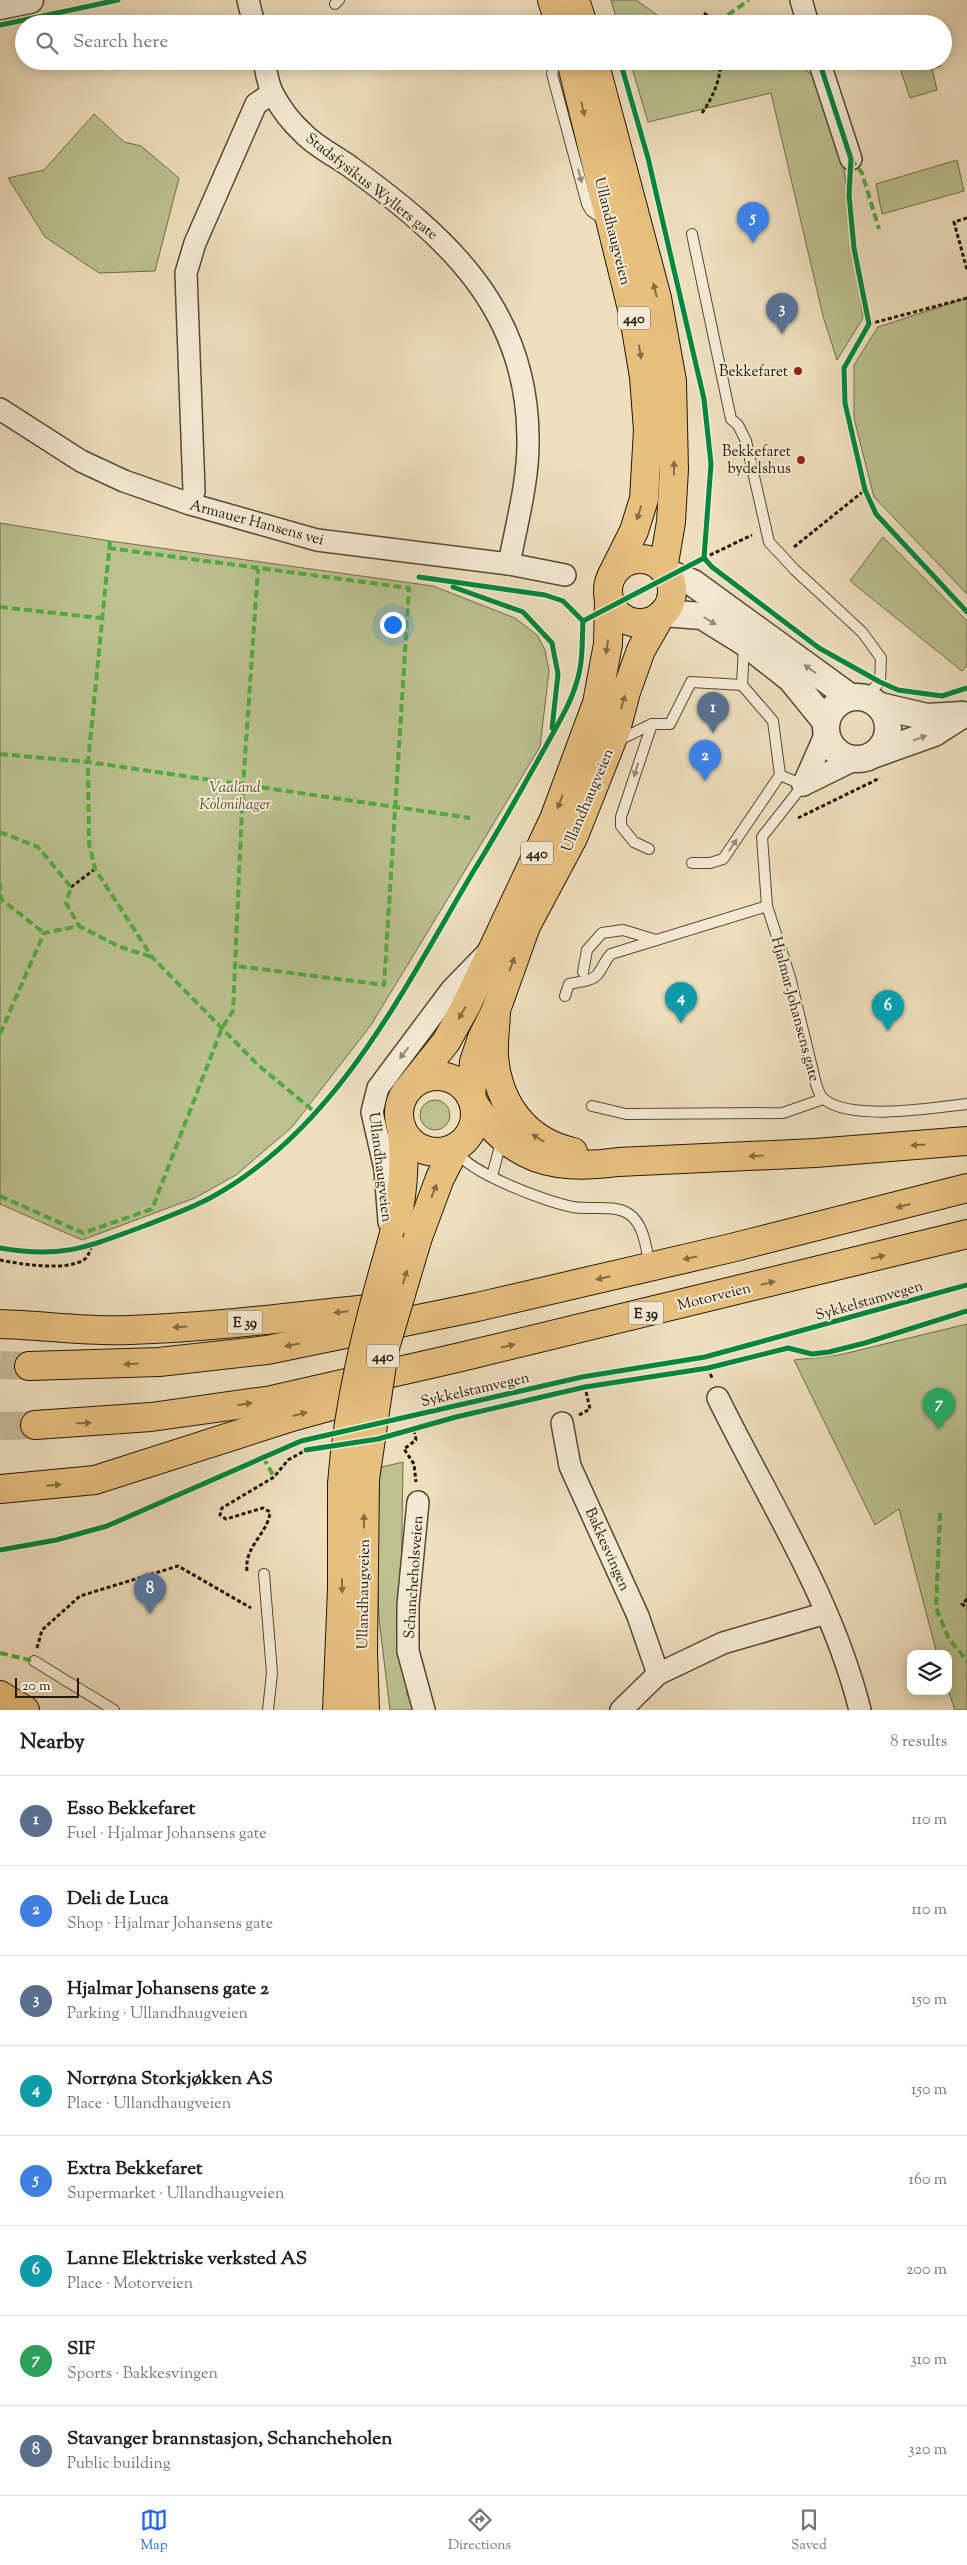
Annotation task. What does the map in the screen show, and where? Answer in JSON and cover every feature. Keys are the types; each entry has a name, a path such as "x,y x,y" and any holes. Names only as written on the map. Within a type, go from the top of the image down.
{"main road":[{"path":"552,0 557,15"},
{"path":"575,0 580,15"},
{"name":"Ullandhaugveien","path":"410,1087 446,1042 466,1006 554,818 597,703 608,644 611,587 634,531 644,499 648,430 644,377 634,317 573,70"},
{"name":"Ullandhaugveien","path":"596,70 656,298 672,381 674,469 671,522 664,570"},
{"path":"662,614 652,621 630,622 621,617 611,587 627,562 636,559 656,563 664,570"},
{"name":"440","path":"662,614 671,598 672,588 664,570"},
{"name":"Ullandhaugveien","path":"472,1101 474,1062 482,1038 496,1010 526,926 573,838 609,748 641,650 662,614"},
{"path":"496,1010 494,1054 497,1078 513,1115 528,1132 544,1142 563,1150 618,1162"},
{"path":"410,1087 426,1078 444,1077 459,1084 497,1134 523,1152 560,1165 587,1167 618,1162 815,1153 967,1141"},
{"name":"440","path":"400,1126 400,1105 410,1087"},
{"name":"440","path":"353,1482 384,1352 418,1237 440,1178 456,1147 468,1137 473,1127 472,1101"},
{"path":"400,1126 409,1140 423,1150 434,1152 456,1147"},
{"name":"Ullandhaugveien","path":"391,1245 399,1211 405,1167 400,1126"},
{"name":"E 39","path":"29,1366 159,1362 250,1352 477,1308 967,1188"},
{"name":"Motorveien","path":"461,1358 967,1234"},
{"name":"440","path":"353,1482 345,1439 359,1362 391,1245"},
{"name":"E 39","path":"0,1324 74,1330 128,1330 181,1328 417,1304 477,1308"},
{"name":"E 39","path":"35,1425 93,1422 208,1410 272,1400 461,1358"},
{"name":"E 39","path":"2,1488 61,1484 104,1478 295,1416 389,1391 461,1358"},
{"name":"Ullandhaugveien","path":"337,1710 353,1482"},
{"name":"Ullandhaugveien","path":"353,1482 365,1710"},
{"path":"0,1695 25,1710"}],"street":[{"path":"0,6 30,0"},
{"path":"801,0 805,15"},
{"name":"Stadsfysikus Wyllers gate","path":"266,70 272,93 303,133 393,199 445,243 471,272 494,305 519,364 527,409 526,474 509,564"},
{"path":"822,70 851,159"},
{"path":"190,504 194,491 186,273 194,243 256,104 272,93"},
{"name":"Armauer Hansens vei","path":"0,409 82,461 124,481 190,504 317,540 509,564 565,575"},
{"name":"Hjalmar Johansens gate","path":"664,570 693,583 865,700 927,717 964,714"},
{"path":"662,614 702,616 744,642 790,680 826,728 837,751 865,756 886,740 888,722 865,700 834,706 826,728"},
{"name":"Hjalmar Johansens gate","path":"803,786 865,756 934,733 964,714"},
{"name":"Hjalmar Johansens gate","path":"803,786 826,728"},
{"name":"Ullandhaugveien","path":"391,1245 385,1169 373,1118 374,1102 378,1088 452,989 492,948"},
{"path":"718,1398 795,1543 826,1613 860,1710"},
{"name":"Bakkesvingen","path":"562,1424 570,1466 638,1616 658,1674"},
{"name":"Schancheholsveien","path":"418,1502 408,1605 408,1651 424,1710"},
{"path":"620,1710 658,1674 722,1642 826,1613"},
{"path":"327,1710 341,1646"}],"lane":[{"path":"553,70 552,74 587,204 591,210 611,226"},
{"path":"692,234 731,419 738,425 746,441 769,542 781,556 862,632 881,658 880,682 865,700"},
{"path":"692,863 710,863 723,859 780,775 773,721 742,684 744,642"},
{"path":"609,748 625,735 652,724 670,724 691,682 742,684"},
{"path":"649,850 634,842 621,826 621,817 652,724"},
{"path":"780,775 803,786"},
{"name":"Hjalmar Johansens gate","path":"803,786 762,837 767,906 790,977 816,1084 823,1099 833,1105 861,1112 967,1104"},
{"path":"565,996 569,984 594,977 598,974 604,960 612,954 767,906"},
{"path":"584,972 587,950 602,933 624,930 657,940"},
{"path":"592,1106 626,1114 783,1113 823,1099"},
{"path":"492,1176 499,1150 497,1134"},
{"path":"456,1147 467,1164 553,1202 586,1209 622,1210 629,1213 639,1225 650,1267"},
{"path":"264,1574 272,1674 268,1710"},
{"path":"34,1661 95,1706 114,1710"}],"path":[{"path":"702,113 711,100 720,70"},
{"path":"967,218 954,222 967,270"},
{"path":"869,324 967,298"},
{"path":"865,332 869,324 868,316"},
{"path":"863,480 868,498"},
{"path":"781,556 865,490"},
{"path":"695,562 706,560 766,528"},
{"path":"704,550 706,560"},
{"path":"71,887 94,868"},
{"path":"83,1247 102,1242"},
{"path":"0,1260 37,1265 66,1264 83,1260 92,1245"},
{"path":"698,1369 717,1366"},
{"path":"576,1390 595,1386"},
{"path":"562,1424 590,1409 585,1387"},
{"path":"405,1432 422,1427"},
{"path":"414,1430 416,1440 404,1450 414,1464 418,1502"},
{"path":"248,1572 246,1563 252,1546 269,1522 270,1512 263,1508 226,1519 220,1515 222,1508 274,1477 288,1460 306,1450 315,1449"},
{"path":"34,1661 42,1630 80,1596 178,1566 269,1621"},
{"path":"967,1599 962,1604 967,1608"},
{"path":"251,1600 252,1609"}],"green space":[{"path":"611,0 636,0 657,15 615,15"},
{"path":"633,70 805,70 816,77 842,154 863,318 837,360 823,316 771,93 648,122"},
{"path":"901,70 932,70 937,90 910,98"},
{"path":"94,114 124,142 141,146 179,178 155,271 99,273 45,237 8,178 44,170"},
{"path":"957,160 964,191 882,214 876,184"},
{"path":"967,298 967,594 874,497 854,418 854,365 878,327"},
{"name":"Vaaland Kolonihager","path":"0,523 110,541 433,586 515,618 537,635 545,650 549,671 540,747 371,1025 292,1127 236,1175 195,1198 82,1240 0,1204"},
{"path":"883,537 967,621 967,666 962,671 850,581"},
{"path":"435,1100 446,1104 450,1115 446,1126 435,1130 424,1126 420,1115 424,1104"},
{"path":"967,1324 967,1710 955,1710 950,1695 952,1695 952,1650 936,1650 899,1509 875,1525 794,1360 839,1355"},
{"path":"403,1462 401,1595 407,1694 414,1710 390,1710 379,1619 373,1469"}],"tunnel":[{"path":"0,1365 29,1366"},
{"path":"0,1426 35,1425"}],"marked path":[{"path":"728,15 749,0"},
{"path":"851,159 862,173 879,229"},
{"path":"110,541 88,762 89,843 95,869 152,957 258,1065 316,1113"},
{"path":"108,548 409,588 384,985 237,966"},
{"path":"0,1196 83,1233 152,1209 222,1028 233,1011 243,786 258,569"},
{"path":"0,607 100,618"},
{"path":"0,754 88,762 470,818"},
{"path":"0,832 38,847 71,887 66,903 79,926"},
{"path":"0,883 1,899 44,933"},
{"path":"0,1034 44,933 79,926 120,947 152,957"},
{"path":"263,1457 274,1477"},
{"path":"940,1513 936,1608 949,1639 967,1661"},
{"path":"0,1653 34,1661"}],"cycle path":[{"path":"47,15 118,0"},
{"path":"0,25 15,22"},
{"path":"623,70 648,158 704,399 711,464 704,558 712,567 819,648 880,682 898,690 942,696 967,688"},
{"path":"822,70 851,159 849,195 854,248 869,324 844,368 845,403 865,490 876,514 967,612"},
{"path":"583,621 704,558"},
{"path":"0,1248 41,1252 74,1249 144,1226 212,1197 256,1168 296,1134 331,1095 363,1053 393,1008 502,824 560,721 579,674 582,652 583,621 563,601 545,595 419,577"},
{"path":"453,587 523,612 552,643 558,674 552,728"},
{"name":"Sykkelstamvegen","path":"0,1550 56,1540 107,1526 301,1441 582,1377 705,1357 967,1285"},
{"path":"306,1450 378,1439 456,1417 585,1387 708,1368 788,1348 812,1354 829,1352 865,1343 967,1311"}],"place":[{"name":"Extra Bekkefaret","path":"753,243"},
{"name":"Hjalmar Johansens gate 2","path":"782,334"},
{"name":"Bekkefaret","path":"798,371"},
{"name":"Bekkefaret bydelshus","path":"801,460"},
{"name":"Esso Bekkefaret","path":"713,733"},
{"name":"Deli de Luca","path":"705,781"},
{"name":"Norrøna Storkjøkken AS","path":"681,1023"},
{"name":"Lanne Elektriske verksted AS","path":"888,1031"},
{"name":"SIF","path":"939,1429"},
{"name":"Stavanger brannstasjon, Schancheholen","path":"150,1614"}]}
